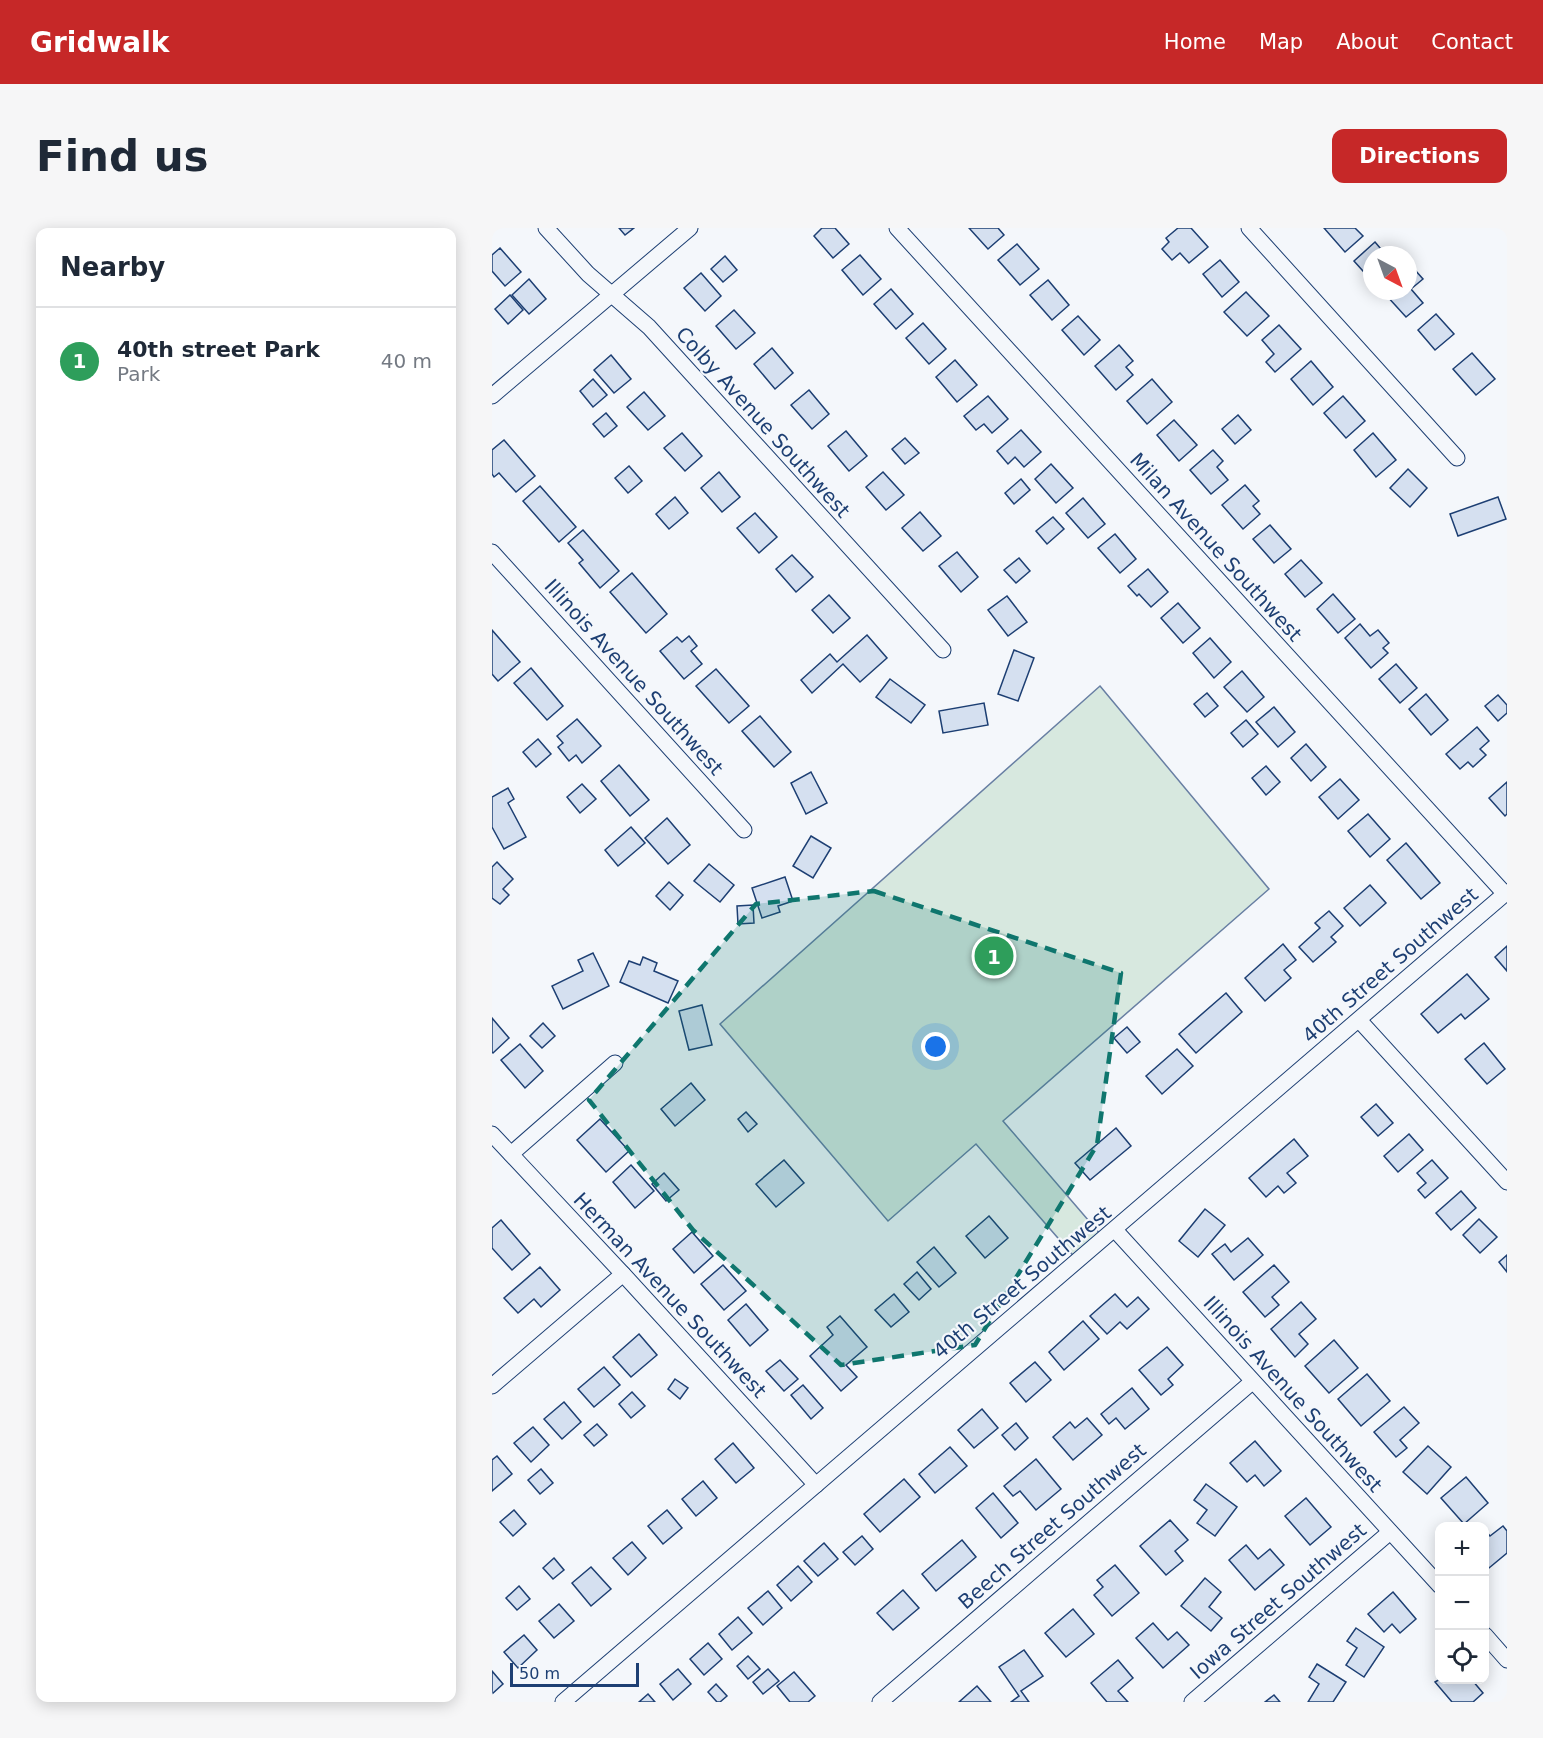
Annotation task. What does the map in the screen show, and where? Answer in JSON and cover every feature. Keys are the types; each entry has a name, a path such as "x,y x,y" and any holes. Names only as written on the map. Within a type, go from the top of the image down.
{"street":[{"name":"Colby Avenue Southwest","path":"546,228 588,274 649,327 943,650"},
{"path":"492,396 690,228"},
{"name":"Milan Avenue Southwest","path":"897,228 1506,893"},
{"path":"1249,228 1457,458"},
{"name":"Illinois Avenue Southwest","path":"492,552 744,830"},
{"name":"40th Street Southwest","path":"563,1702 1506,893"},
{"path":"1359,1020 1507,1182"},
{"path":"511,1154 615,1063"},
{"name":"Herman Avenue Southwest","path":"492,1134 816,1485"},
{"name":"Illinois Avenue Southwest","path":"1115,1230 1435,1581"},
{"path":"492,1386 623,1274"},
{"name":"Beech Street Southwest","path":"880,1702 1252,1382"},
{"name":"Iowa Street Southwest","path":"1192,1702 1390,1532"},
{"path":"1489,1640 1507,1660"}],"highlighted area":[{"path":"874,891 1121,973 1097,1145 975,1345 841,1365 693,1230 589,1100 756,904"}],"shaded area":[{"path":"1100,686 1269,889 1003,1121 1101,1235 1078,1261 976,1144 888,1221 720,1024"}],"building":[{"path":"619,228 634,228 625,235"},
{"path":"822,228 835,228 849,244 833,258 814,236"},
{"path":"969,228 998,228 1004,235 988,249"},
{"path":"1178,228 1191,228 1208,247 1189,263 1180,253 1172,260 1162,249 1169,242 1166,238"},
{"path":"1324,228 1355,228 1363,236 1345,252"},
{"path":"1017,244 1039,269 1020,285 998,260"},
{"path":"500,248 521,272 505,286 492,271 492,255"},
{"path":"1363,253 1363,271 1354,261"},
{"path":"860,255 881,279 863,295 842,270"},
{"path":"725,256 737,270 723,282 711,269"},
{"path":"1220,260 1239,282 1222,297 1203,274"},
{"path":"1417,272 1423,279 1417,284"},
{"path":"701,273 721,296 705,311 684,288"},
{"path":"529,279 546,299 529,314 512,295"},
{"path":"1048,280 1069,305 1052,320 1030,295"},
{"path":"891,289 913,314 896,329 874,304"},
{"path":"1246,292 1269,316 1247,336 1224,312"},
{"path":"510,295 523,310 508,324 495,309"},
{"path":"1417,296 1423,303 1406,317 1391,300 1417,300"},
{"path":"734,310 755,333 736,349 716,326"},
{"path":"1436,314 1454,334 1435,350 1418,330"},
{"path":"1078,316 1100,340 1084,355 1062,330"},
{"path":"923,323 946,349 929,364 906,338"},
{"path":"1279,325 1301,349 1275,372 1266,362 1274,354 1262,340"},
{"path":"1119,345 1133,361 1126,367 1133,375 1116,390 1095,366"},
{"path":"772,348 793,373 775,389 754,364"},
{"path":"1472,353 1495,379 1476,395 1453,369"},
{"path":"611,355 631,379 614,393 594,370"},
{"path":"955,360 977,385 957,402 936,377"},
{"path":"1311,361 1333,387 1313,405 1291,379"},
{"path":"593,379 607,395 593,407 580,391"},
{"path":"1152,379 1172,402 1147,424 1127,401"},
{"path":"809,390 829,414 812,429 791,405"},
{"path":"644,392 665,416 648,430 627,407"},
{"path":"988,396 1008,419 992,433 984,424 976,430 964,416"},
{"path":"1343,396 1365,421 1346,438 1324,413"},
{"path":"606,413 617,426 604,437 593,424"},
{"path":"1238,415 1251,430 1235,444 1222,429"},
{"path":"1174,420 1197,445 1179,461 1157,435"},
{"path":"1021,430 1041,452 1024,467 1015,457 1008,464 997,451"},
{"path":"846,431 867,456 849,471 828,446"},
{"path":"682,433 702,456 685,471 664,448"},
{"path":"1373,433 1396,460 1376,477 1354,450"},
{"path":"905,438 919,453 905,464 892,449"},
{"path":"504,440 535,476 516,492 499,473 494,477 492,474 492,450"},
{"path":"1213,450 1223,461 1217,467 1228,480 1211,494 1190,470"},
{"path":"1051,464 1073,488 1056,503 1035,479"},
{"path":"629,466 642,481 628,493 615,478"},
{"path":"1408,469 1427,488 1410,507 1390,488"},
{"path":"719,472 740,497 722,512 701,488"},
{"path":"883,472 904,495 886,510 866,487"},
{"path":"1021,479 1030,490 1014,504 1005,493"},
{"path":"1245,485 1259,501 1253,506 1260,514 1243,529 1222,505"},
{"path":"540,486 576,527 559,542 523,501"},
{"path":"675,497 688,513 669,529 656,514"},
{"path":"1498,497 1506,519 1458,536 1450,514"},
{"path":"1083,498 1105,524 1088,538 1066,513"},
{"path":"920,512 941,536 923,551 902,528"},
{"path":"755,513 777,537 759,553 737,528"},
{"path":"1053,517 1064,529 1047,544 1036,531"},
{"path":"1270,525 1291,549 1274,563 1253,539"},
{"path":"583,530 619,571 600,588 579,563 583,560 568,543"},
{"path":"1115,534 1136,559 1120,573 1098,548"},
{"path":"957,552 978,577 961,592 939,566"},
{"path":"792,555 813,577 796,592 776,569"},
{"path":"1019,558 1030,571 1016,583 1004,570"},
{"path":"1301,560 1322,583 1305,597 1285,574"},
{"path":"1148,569 1168,592 1151,607 1128,586"},
{"path":"632,573 667,614 646,633 610,592"},
{"path":"1333,594 1355,619 1338,633 1317,609"},
{"path":"829,595 850,618 833,633 812,610"},
{"path":"1007,596 1027,622 1008,636 988,610"},
{"path":"1178,603 1200,628 1183,643 1161,618"},
{"path":"1360,624 1370,636 1378,630 1389,643 1383,648 1388,653 1371,668 1345,638"},
{"path":"492,630 520,662 498,681 492,674"},
{"path":"867,635 887,658 860,682 843,664 812,693 801,680 830,654 837,662"},
{"path":"689,636 697,646 691,651 702,664 684,679 660,651 677,637 682,642"},
{"path":"1210,638 1231,662 1214,678 1193,653"},
{"path":"1014,650 1034,658 1018,701 998,694"},
{"path":"1396,664 1417,688 1400,703 1379,679"},
{"path":"531,668 563,706 547,720 514,683"},
{"path":"716,669 749,706 729,723 696,686"},
{"path":"1242,671 1264,697 1247,712 1224,687"},
{"path":"890,679 925,705 911,723 876,697"},
{"path":"1207,693 1218,706 1205,717 1194,704"},
{"path":"1426,694 1448,720 1431,735 1409,709"},
{"path":"1498,695 1507,705 1507,713 1498,721 1485,706"},
{"path":"984,703 988,725 943,733 939,711"},
{"path":"1274,707 1295,732 1278,747 1256,722"},
{"path":"760,716 791,752 774,767 742,731"},
{"path":"577,719 601,746 582,763 576,755 569,761 558,747 563,743 557,736"},
{"path":"1246,720 1258,734 1243,747 1231,733"},
{"path":"1477,727 1489,741 1480,749 1486,755 1473,767 1468,762 1460,769 1446,754"},
{"path":"538,739 551,754 536,767 523,752"},
{"path":"1306,744 1326,767 1311,781 1291,758"},
{"path":"619,765 649,800 630,816 601,781"},
{"path":"1266,766 1280,782 1266,795 1252,778"},
{"path":"811,772 827,803 806,814 791,783"},
{"path":"1340,779 1359,800 1338,819 1319,797"},
{"path":"1507,782 1507,814 1505,816 1489,798"},
{"path":"582,784 596,799 580,813 567,797"},
{"path":"508,788 514,799 508,803 526,837 504,849 492,827 492,797"},
{"path":"1368,814 1390,839 1370,857 1348,831"},
{"path":"667,818 690,845 668,864 645,838"},
{"path":"631,827 645,843 618,866 605,850"},
{"path":"811,836 831,848 813,878 793,866"},
{"path":"1406,843 1440,883 1421,899 1387,860"},
{"path":"497,862 513,879 503,889 509,895 500,904 492,898 492,867"},
{"path":"709,864 734,885 720,902 694,881"},
{"path":"785,877 793,901 778,906 780,912 762,918 752,888"},
{"path":"669,882 683,895 670,910 656,896"},
{"path":"1370,885 1386,903 1360,926 1344,908"},
{"path":"753,905 754,923 738,924 737,906"},
{"path":"1329,911 1343,926 1331,937 1336,942 1313,962 1299,947 1320,928 1315,923"},
{"path":"1283,944 1296,960 1284,970 1291,978 1265,1001 1245,978"},
{"path":"1507,946 1507,971 1495,957"},
{"path":"593,953 609,986 563,1009 552,986 583,971 578,960"},
{"path":"643,957 657,963 654,971 678,981 668,1003 620,982 629,961 640,965"},
{"path":"1467,974 1489,999 1465,1019 1461,1014 1438,1033 1421,1014"},
{"path":"1226,993 1242,1012 1196,1053 1179,1034"},
{"path":"702,1005 712,1045 689,1050 679,1011"},
{"path":"492,1018 509,1038 493,1053 492,1052"},
{"path":"543,1023 555,1036 542,1048 530,1036"},
{"path":"1127,1027 1140,1042 1127,1053 1114,1038"},
{"path":"1484,1043 1505,1069 1487,1084 1465,1059"},
{"path":"520,1044 543,1071 525,1088 501,1060"},
{"path":"1177,1049 1193,1066 1162,1094 1146,1076"},
{"path":"691,1083 705,1100 675,1126 661,1109"},
{"path":"1376,1104 1393,1123 1378,1136 1361,1117"},
{"path":"746,1112 757,1124 748,1132 738,1119"},
{"path":"600,1119 629,1151 606,1172 577,1140"},
{"path":"1116,1128 1131,1146 1090,1180 1075,1163"},
{"path":"1409,1134 1423,1150 1398,1172 1384,1156"},
{"path":"1294,1139 1308,1156 1287,1173 1296,1183 1284,1193 1278,1186 1266,1197 1249,1178"},
{"path":"784,1160 804,1183 776,1207 756,1184"},
{"path":"1432,1160 1448,1178 1425,1198 1418,1190 1426,1183 1417,1173"},
{"path":"631,1165 654,1191 635,1208 613,1182"},
{"path":"664,1173 679,1190 666,1201 652,1184"},
{"path":"1461,1191 1476,1208 1451,1230 1436,1213"},
{"path":"1205,1209 1225,1225 1198,1257 1179,1241"},
{"path":"989,1216 1008,1238 985,1258 966,1236"},
{"path":"1479,1219 1497,1237 1480,1253 1463,1235"},
{"path":"501,1220 530,1254 512,1270 492,1248 492,1228"},
{"path":"692,1232 713,1256 694,1273 673,1249"},
{"path":"1248,1238 1263,1255 1234,1280 1212,1254 1225,1244 1231,1252"},
{"path":"934,1247 956,1273 939,1287 917,1262"},
{"path":"1507,1255 1507,1272 1499,1262"},
{"path":"723,1265 746,1291 724,1310 701,1284"},
{"path":"1274,1265 1289,1282 1272,1297 1279,1305 1265,1317 1243,1292"},
{"path":"540,1267 560,1290 541,1307 534,1299 518,1313 504,1298"},
{"path":"917,1272 931,1289 919,1300 904,1284"},
{"path":"894,1294 909,1312 891,1327 875,1310"},
{"path":"1115,1294 1127,1307 1138,1297 1149,1309 1127,1329 1120,1322 1107,1334 1090,1316"},
{"path":"1301,1302 1316,1319 1299,1334 1308,1344 1295,1357 1271,1329"},
{"path":"746,1304 768,1330 750,1346 728,1320"},
{"path":"840,1316 867,1347 846,1365 857,1377 841,1391 810,1356 833,1335 827,1327"},
{"path":"1083,1321 1099,1339 1064,1370 1049,1352"},
{"path":"639,1334 657,1355 631,1377 613,1357"},
{"path":"1334,1340 1358,1368 1329,1393 1305,1366"},
{"path":"1167,1347 1183,1365 1168,1379 1173,1385 1161,1395 1139,1370"},
{"path":"780,1360 798,1379 784,1391 766,1371"},
{"path":"1035,1362 1051,1380 1026,1402 1010,1383"},
{"path":"604,1367 620,1385 594,1407 578,1389"},
{"path":"1367,1374 1390,1401 1361,1426 1338,1399"},
{"path":"675,1379 688,1388 680,1399 668,1389"},
{"path":"803,1385 823,1408 811,1419 791,1395"},
{"path":"1132,1388 1149,1409 1125,1429 1116,1418 1109,1424 1101,1414"},
{"path":"632,1392 645,1406 631,1418 619,1404"},
{"path":"564,1402 581,1422 562,1439 544,1419"},
{"path":"1404,1407 1419,1423 1400,1440 1407,1448 1396,1457 1374,1432"},
{"path":"982,1409 998,1428 974,1448 958,1430"},
{"path":"1087,1418 1102,1435 1073,1460 1053,1437 1070,1422 1075,1428"},
{"path":"1016,1423 1028,1438 1015,1450 1002,1435"},
{"path":"597,1424 607,1435 594,1446 584,1435"},
{"path":"533,1427 549,1445 531,1462 514,1443"},
{"path":"1255,1441 1281,1471 1264,1486 1255,1475 1247,1482 1230,1463"},
{"path":"733,1443 754,1468 736,1483 715,1459"},
{"path":"1428,1446 1451,1467 1427,1494 1403,1472"},
{"path":"950,1447 967,1466 935,1493 919,1474"},
{"path":"497,1456 512,1474 492,1491 492,1460"},
{"path":"1036,1459 1061,1489 1036,1510 1020,1491 1013,1496 1004,1486"},
{"path":"541,1469 553,1483 540,1494 528,1480"},
{"path":"1466,1477 1488,1503 1466,1522 1462,1522 1441,1498"},
{"path":"904,1479 920,1497 880,1532 864,1514"},
{"path":"703,1481 717,1498 696,1516 682,1499"},
{"path":"1206,1484 1237,1507 1215,1536 1197,1523 1207,1510 1194,1500"},
{"path":"993,1493 1018,1523 1001,1538 976,1508"},
{"path":"1306,1498 1331,1527 1310,1545 1285,1516"},
{"path":"514,1510 526,1524 513,1536 500,1522"},
{"path":"667,1510 682,1528 663,1544 648,1526"},
{"path":"1170,1520 1188,1540 1175,1551 1183,1561 1166,1575 1140,1546"},
{"path":"1503,1526 1507,1531 1507,1553 1489,1568 1489,1535"},
{"path":"862,1536 873,1549 855,1565 843,1552"},
{"path":"962,1540 976,1557 936,1591 922,1574"},
{"path":"632,1542 646,1558 628,1575 613,1558"},
{"path":"824,1543 838,1559 818,1576 804,1561"},
{"path":"1246,1545 1258,1559 1270,1549 1284,1565 1255,1590 1229,1560"},
{"path":"554,1558 564,1570 553,1579 543,1568"},
{"path":"1115,1565 1139,1593 1112,1616 1094,1595 1103,1587 1097,1580"},
{"path":"798,1566 812,1582 791,1601 777,1585"},
{"path":"591,1567 611,1589 591,1606 572,1583"},
{"path":"1205,1578 1221,1592 1209,1607 1222,1618 1211,1631 1181,1606"},
{"path":"519,1586 530,1599 517,1610 506,1598"},
{"path":"903,1590 919,1608 893,1630 877,1613"},
{"path":"768,1591 782,1608 763,1625 748,1608"},
{"path":"1393,1592 1416,1619 1400,1633 1392,1624 1384,1632 1368,1614"},
{"path":"559,1604 574,1621 554,1638 539,1621"},
{"path":"1073,1609 1094,1634 1066,1657 1045,1633"},
{"path":"738,1617 752,1633 732,1650 719,1634"},
{"path":"1153,1623 1168,1640 1177,1632 1189,1645 1163,1668 1136,1638"},
{"path":"1356,1628 1384,1647 1364,1677 1346,1665 1357,1648 1347,1641"},
{"path":"524,1635 537,1650 518,1668 504,1652"},
{"path":"708,1643 722,1659 704,1675 690,1659"},
{"path":"1024,1650 1043,1676 1021,1691 1029,1702 1011,1702 1019,1696 999,1667"},
{"path":"748,1656 760,1669 748,1679 737,1666"},
{"path":"1118,1660 1133,1678 1118,1691 1128,1702 1107,1702 1091,1683"},
{"path":"1317,1664 1346,1682 1333,1702 1308,1702 1319,1684 1309,1677"},
{"path":"678,1669 691,1684 673,1700 660,1684"},
{"path":"768,1669 779,1681 763,1694 753,1682"},
{"path":"492,1671 503,1684 492,1694"},
{"path":"794,1672 815,1696 808,1702 790,1702 777,1686"},
{"path":"716,1684 727,1696 720,1702 717,1702 708,1692"},
{"path":"1437,1684 1475,1684 1483,1693 1473,1702 1452,1702"},
{"path":"977,1686 991,1702 959,1702"},
{"path":"648,1694 655,1702 639,1702"},
{"path":"1274,1695 1280,1702 1265,1702"}],"place":[{"name":"40th street Park","path":"994,956"}]}
